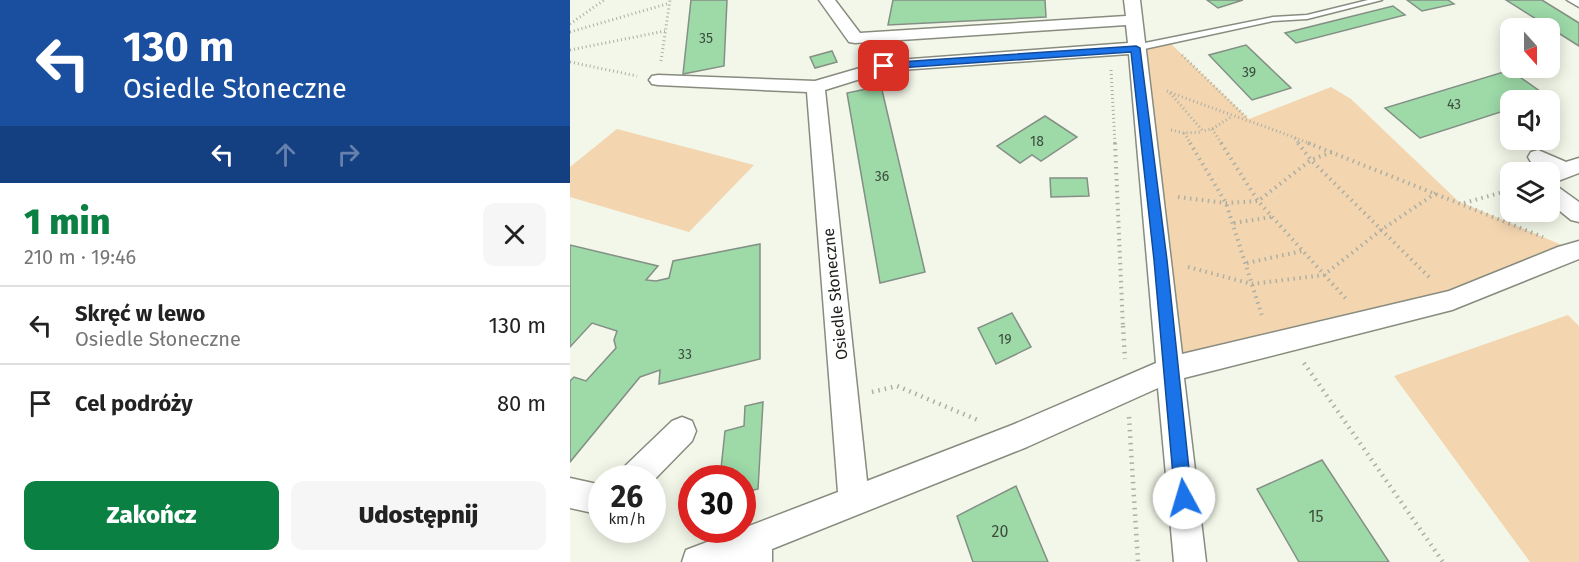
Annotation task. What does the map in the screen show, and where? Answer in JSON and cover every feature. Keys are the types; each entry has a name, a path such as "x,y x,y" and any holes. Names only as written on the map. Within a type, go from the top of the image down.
{"street":[{"path":"827,0 855,38 1134,20"},
{"path":"1132,0 1161,260 1190,562"},
{"path":"1575,0 1579,2"},
{"path":"658,80 816,87 884,66 1136,48"},
{"name":"Osiedle Słoneczne","path":"816,87 854,502"},
{"path":"1538,158 1564,171"},
{"path":"1560,200 1579,214"},
{"path":"698,562 756,551 854,502 1017,437 1171,369 1452,300 1566,252 1578,250"},
{"path":"648,465 682,431"},
{"path":"570,493 588,497"}],"lane":[{"path":"1136,48 1274,19 1307,17 1378,0"}],"path":[{"path":"570,24 604,0"},
{"path":"570,32 670,2 658,80 570,62"},
{"path":"570,50 665,31"},
{"path":"1168,41 1249,119"},
{"path":"1110,51 1138,562"},
{"path":"1140,81 1232,116 1249,119 1578,250"},
{"path":"1170,92 1203,132 1232,116"},
{"path":"1212,129 1257,201 1368,322"},
{"path":"1184,133 1226,203 1252,284 1279,342 1443,562"},
{"path":"1295,137 1311,160 1452,300"},
{"path":"1152,193 1226,203 1257,201 1311,160 1333,152"},
{"path":"1161,260 1252,284 1324,275 1381,230 1437,193"},
{"path":"1464,203 1500,193"},
{"path":"1234,223 1271,217"},
{"path":"1247,263 1302,251"},
{"path":"845,399 897,386 1017,437"}],"shaded area":[{"path":"1168,41 1249,119 1331,87 1351,99 1458,201 1500,219 1500,222 1508,222 1576,251 1452,300 1171,369 1135,48"},
{"path":"617,129 754,165 689,232 570,197 570,167"},
{"path":"1568,315 1579,326 1579,562 1530,562 1394,376"}],"building":[{"path":"691,0 727,0 724,66 683,74"},
{"path":"893,0 1045,0 1046,17 888,25"},
{"path":"1207,0 1243,0 1218,8"},
{"path":"1407,0 1448,0 1454,4 1422,11"},
{"path":"1506,0 1542,0 1579,23 1579,46 1560,34 1560,18 1535,18"},
{"path":"1393,6 1405,15 1296,43 1285,33"},
{"path":"1246,45 1291,88 1252,100 1209,55"},
{"path":"832,51 837,62 815,68 810,57"},
{"path":"1500,73 1500,78 1521,78 1538,90 1500,90 1500,112 1420,138 1385,108"},
{"path":"881,86 925,272 880,283 847,93"},
{"path":"1045,116 1077,137 1041,161 1032,155 1020,163 997,146"},
{"path":"1050,178 1087,178 1089,196 1051,197"},
{"path":"760,244 760,359 659,384 660,370 640,377 570,462 570,381 574,377 586,381 616,348 614,340 617,331 592,323 570,347 570,245 658,266 646,280 656,281 669,278 673,261"},
{"path":"1012,313 1031,347 996,364 978,328"},
{"path":"763,402 758,489 756,490 756,465 721,465 725,431 744,426 745,406"},
{"path":"1322,460 1389,562 1299,562 1257,489"},
{"path":"1016,486 1048,562 973,562 957,516"}],"route":[{"path":"884,66 1136,48 1143,124 1161,260 1184,498"}]}
